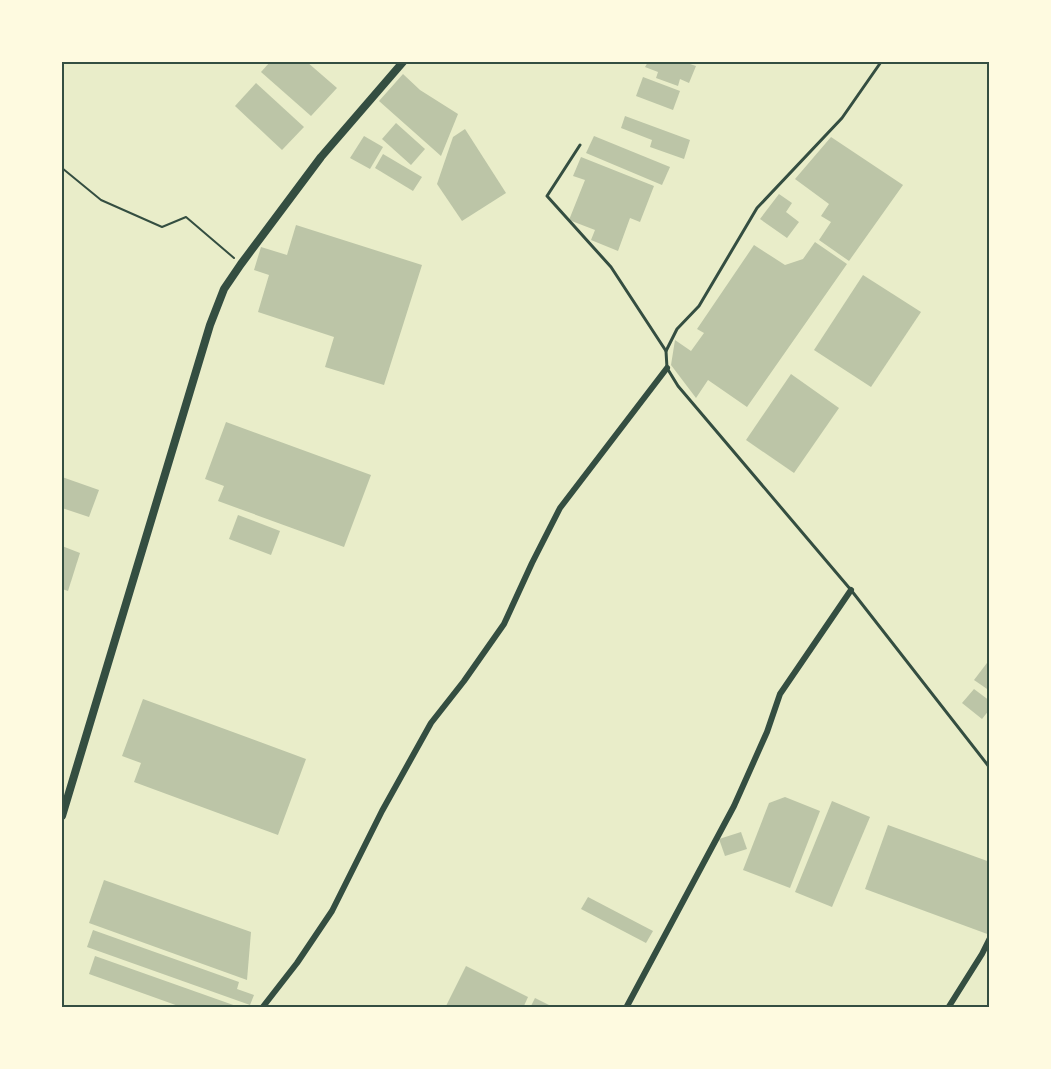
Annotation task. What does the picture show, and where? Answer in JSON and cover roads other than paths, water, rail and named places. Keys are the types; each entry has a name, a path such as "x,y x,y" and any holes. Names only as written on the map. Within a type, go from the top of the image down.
{"street":[{"path":"62,816 210,326 224,290 321,157 403,62"},
{"path":"262,1008 297,963 332,911 382,811 431,723 504,624 560,508 667,368"},
{"path":"626,1008 735,806 767,732 780,694 850,590"},
{"path":"948,1008 990,938"}],"lane":[{"path":"881,62 842,118 757,208 699,306 676,329 666,351 667,368 678,386 850,590 990,768"},
{"path":"580,144 547,196 611,267 666,351"}]}
